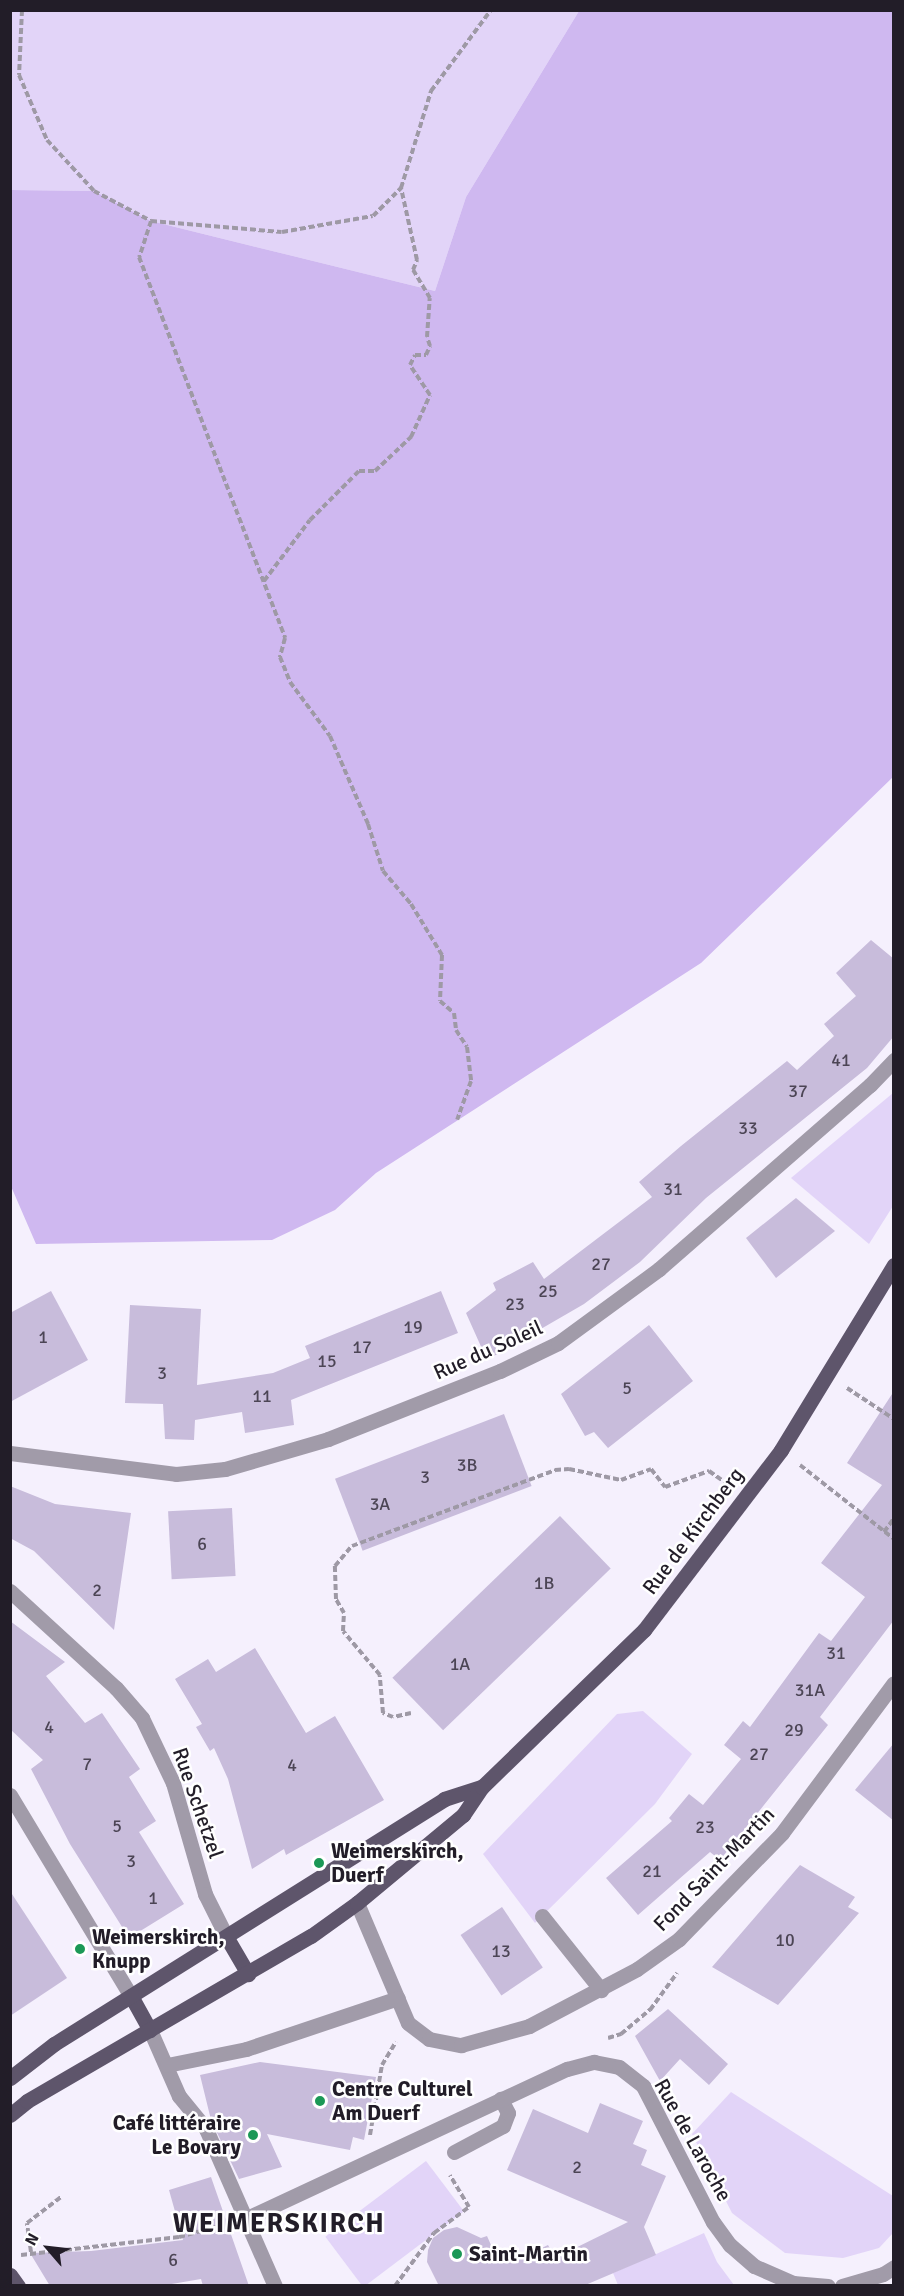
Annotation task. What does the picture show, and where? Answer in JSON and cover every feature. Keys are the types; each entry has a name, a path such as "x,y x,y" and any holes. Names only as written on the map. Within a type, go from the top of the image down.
{"main road":[{"name":"Rue de Kirchberg","path":"10,2115 27,2101 248,1974 357,1903 462,1815 482,1787 644,1630 781,1450 894,1265"},
{"name":"Rue de Kirchberg","path":"10,2078 54,2044 227,1938 444,1799 482,1787"},
{"path":"227,1938 248,1974"},
{"path":"131,1996 150,2031"},
{"path":"10,2275 18,2286"}],"street":[{"name":"Rue du Soleil","path":"10,1453 176,1474 225,1468 328,1439 500,1371 558,1343 659,1269 870,1085 894,1060"},
{"name":"Rue Schetzel","path":"10,1592 116,1688 142,1718 173,1783 205,1894 227,1938"},
{"name":"Fond Saint-Martin","path":"408,2023 429,2039 461,2045 529,2026 601,1990 679,1939 782,1833 894,1683"},
{"path":"10,1795 131,1996"},
{"path":"357,1903 408,2023"},
{"path":"542,1916 601,1990"},
{"path":"167,2065 246,2049 398,1998"},
{"path":"150,2031 179,2096 206,2130 247,2218 275,2286"},
{"name":"Rue de Laroche","path":"247,2218 567,2069 594,2062 619,2067 643,2086 713,2222 730,2245 754,2266 793,2283 828,2286"},
{"path":"454,2152 503,2126 508,2112 501,2099"},
{"path":"842,2286 887,2275"}],"path":[{"path":"22,10 19,75 47,140 94,191 151,221 282,232 373,216 401,188 431,91 491,10"},
{"path":"264,582 310,520 359,471 375,471 411,437 430,395 410,365 415,356 426,355 430,346 427,337 430,298 413,270 417,260 401,188"},
{"path":"151,221 139,257 285,638 280,657 290,682 330,736 368,824 383,870 411,904 442,955 440,1001 454,1013 456,1030 466,1047 471,1081 457,1120"},
{"path":"828,1375 894,1419"},
{"path":"781,1450 894,1539"},
{"path":"411,1713 393,1717 383,1713 380,1675 343,1631 344,1613 336,1599 335,1566 352,1546 569,1469 621,1480 651,1469 665,1487 709,1471 746,1497"},
{"path":"884,1532 894,1518"},
{"path":"603,2040 621,2034 650,2010 677,1974 679,1939"},
{"path":"365,2162 382,2065 408,2023"},
{"path":"395,2286 434,2233 469,2207 441,2160 454,2152"},
{"path":"31,2252 27,2223 61,2198"},
{"path":"24,2252 179,2237 219,2227"}],"shaded area":[{"path":"11,11 579,11 466,197 435,291 151,221 94,191 11,190"},
{"path":"579,11 893,11 893,777 701,963 376,1173 335,1210 272,1240 36,1244 10,1184 11,190 94,191 151,221 435,291 466,197"},
{"path":"893,1093 893,1206 869,1244 791,1178"},
{"path":"643,1711 692,1754 655,1804 535,1923 483,1854 617,1714"},
{"path":"731,2092 893,2196 893,2233 879,2248 843,2258 785,2253 732,2213 692,2134"},
{"path":"426,2161 464,2211 365,2286 362,2286 325,2237"},
{"path":"704,2233 717,2262 734,2285 618,2285 613,2273"}],"building":[{"path":"871,940 894,959 894,1036 867,1068 706,1198 640,1262 584,1304 487,1360 466,1313 496,1290 493,1283 533,1262 544,1279 652,1197 639,1182 681,1146 787,1061 797,1070 834,1036 824,1024 856,996 836,973"},
{"path":"796,1198 835,1231 776,1278 746,1238"},
{"path":"51,1291 88,1360 10,1402 10,1313"},
{"path":"441,1291 458,1333 291,1400 294,1425 245,1433 242,1412 195,1420 194,1440 165,1439 163,1404 125,1403 130,1305 201,1309 197,1385 273,1373 310,1358 305,1346"},
{"path":"649,1325 693,1381 608,1448 594,1432 585,1436 561,1394"},
{"path":"894,1391 894,1620 820,1717 828,1725 720,1860 710,1852 638,1915 606,1878 672,1821 669,1818 689,1794 703,1805 741,1759 724,1745 743,1721 750,1727 819,1633 831,1641 865,1597 821,1563 882,1485 847,1463"},
{"path":"504,1414 532,1486 363,1551 335,1479"},
{"path":"10,1486 55,1504 131,1513 114,1630 34,1551 10,1538"},
{"path":"232,1508 236,1576 172,1579 168,1511"},
{"path":"560,1516 611,1569 443,1730 392,1678"},
{"path":"10,1621 65,1662 46,1676 85,1723 102,1713 140,1769 129,1777 156,1821 139,1832 184,1904 129,1938 70,1844 31,1769 43,1760 10,1729"},
{"path":"255,1648 306,1733 335,1716 384,1800 286,1855 284,1849 252,1869 228,1779 214,1748 210,1751 196,1727 202,1724 175,1679 208,1659 216,1672"},
{"path":"894,1743 894,1821 855,1790"},
{"path":"800,1865 855,1897 848,1907 859,1913 778,2005 712,1967"},
{"path":"10,1891 67,1978 10,2016"},
{"path":"502,1907 543,1968 501,1995 461,1935"},
{"path":"668,2009 728,2064 709,2085 680,2059 660,2081 635,2036"},
{"path":"260,2062 376,2077 364,2140 353,2137 350,2150 267,2134 282,2167 239,2179 211,2120 200,2075"},
{"path":"600,2103 643,2121 633,2144 647,2150 641,2165 666,2176 644,2227 656,2255 583,2286 439,2286 427,2262 428,2250 433,2238 444,2230 457,2227 481,2238 487,2236 495,2254 514,2245 521,2258 548,2245 555,2258 628,2222 507,2170 533,2109 588,2133"},
{"path":"211,2177 249,2286 203,2286 201,2279 160,2286 50,2286 30,2253 91,2251 183,2240 169,2190"}],"place":[{"name":"Weimerskirch, Duerf","path":"319,1863"},
{"name":"Weimerskirch, Knupp","path":"80,1949"},
{"name":"Centre Culturel Am Duerf","path":"320,2101"},
{"name":"Café littéraire Le Bovary","path":"253,2135"},
{"name":"Saint-Martin","path":"457,2254"}],"district":[{"name":"WEIMERSKIRCH","path":"279,2224"}]}
